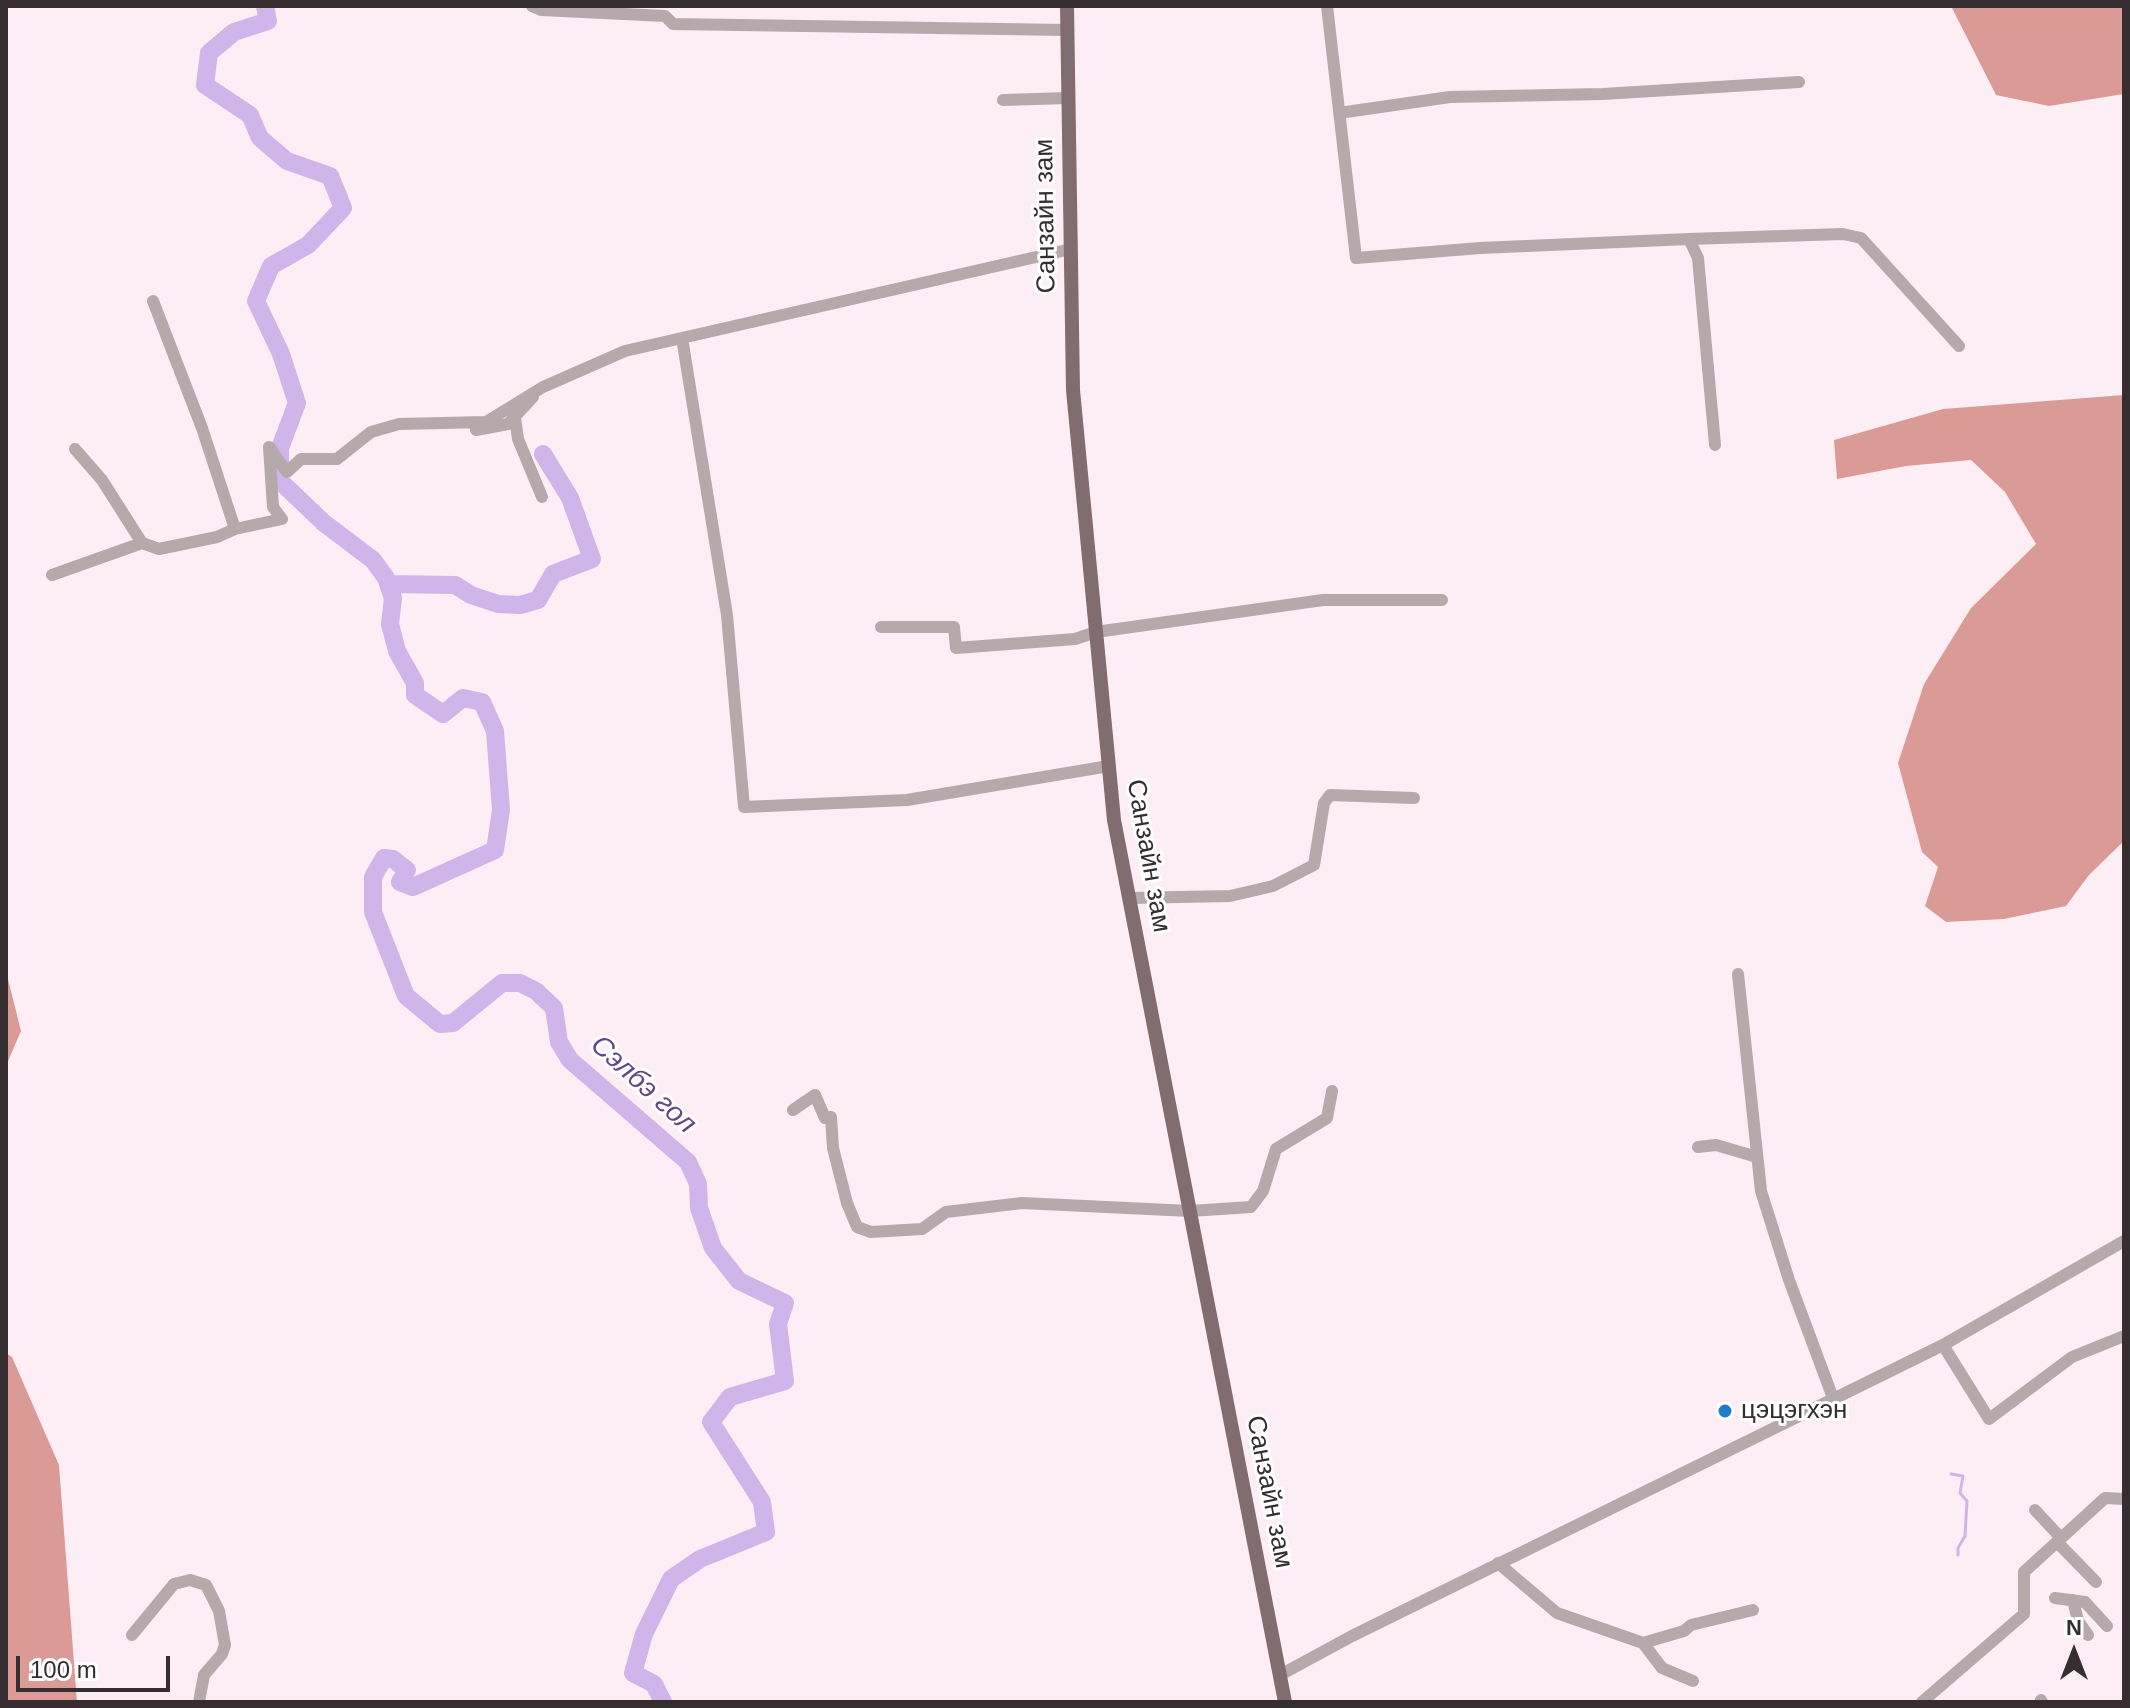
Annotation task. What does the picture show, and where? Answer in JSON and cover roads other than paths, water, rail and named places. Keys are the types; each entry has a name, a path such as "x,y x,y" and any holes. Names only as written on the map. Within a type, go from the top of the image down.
{"main road":[{"name":"Санзайн зам","path":"1067,6 1073,390 1114,820 1285,1702"}],"street":[{"path":"532,6 541,10 665,16 673,24 1067,30"},
{"path":"1327,6 1356,258 1480,248 1843,234 1861,238 1959,346"},
{"path":"1339,113 1450,97 1603,94 1799,82"},
{"path":"1003,100 1068,98"},
{"path":"1689,239 1698,258 1715,445"},
{"path":"75,449 102,480 142,543 159,549 282,519 273,507 269,447 287,472 301,459 337,459 371,432 399,424 486,422 543,387 625,351 1071,249"},
{"path":"153,301 202,428 235,529"},
{"path":"682,338 727,615 744,807 907,800 1109,766"},
{"path":"458,425 477,430 492,429 515,418 543,387"},
{"path":"515,418 518,439 542,497"},
{"path":"52,575 142,543"},
{"path":"881,627 954,627 956,648 1075,639 1096,632 1323,600 1442,600"},
{"path":"1130,898 1230,896 1273,886 1314,865 1324,803 1330,795 1414,798"},
{"path":"1738,974 1761,1191 1789,1280 1833,1398"},
{"path":"793,1110 815,1095 825,1118 831,1117 833,1148 847,1203 857,1227 864,1232 922,1229 946,1212 1022,1203 1190,1211 1251,1207 1263,1191 1276,1149 1327,1118 1332,1091"},
{"path":"1698,1147 1716,1145 1757,1157"},
{"path":"1280,1675 1498,1563 1943,1345 2124,1241"},
{"path":"1943,1345 1989,1419 2072,1357 2124,1336"},
{"path":"1922,1702 2024,1614 2024,1572 2105,1498 2124,1499"},
{"path":"2035,1510 2096,1582"},
{"path":"1498,1563 1557,1613 1643,1643 1662,1668 1693,1681"},
{"path":"132,1635 174,1584 190,1580 206,1585 219,1611 225,1645 222,1654 204,1675 199,1702"},
{"path":"2055,1598 2085,1602 2107,1626"},
{"path":"2073,1600 2078,1621 2088,1635"},
{"path":"1643,1643 1684,1631 1691,1625 1753,1610"}],"waterway":[{"name":"Сэлбэ гол","path":"265,6 268,21 234,32 209,53 205,85 250,115 260,138 287,161 330,176 343,208 308,245 271,266 256,301 281,354 297,403 280,448 280,481 324,523 373,560 386,578 393,598 390,624 397,651 415,683 415,695 443,714 463,698 482,702 495,731 501,810 495,850 413,887 400,882 407,870 393,859 384,858 373,877 373,912 406,996 440,1024 453,1023 502,983 520,983 536,991 554,1008 559,1042 570,1060 688,1162 698,1184 699,1208 713,1248 739,1281 785,1303 778,1324 785,1381 730,1397 711,1422 762,1502 766,1532 700,1559 671,1579 644,1634 633,1673 654,1684 663,1702"},
{"path":"388,584 455,585 471,595 498,604 520,605 538,600 553,574 592,559 570,498 543,454"},
{"path":"1951,1474 1963,1476 1960,1493 1967,1501 1965,1536 1958,1548 1958,1555"}],"place":[{"name":"цэцэгхэн","path":"1725,1411"}]}
